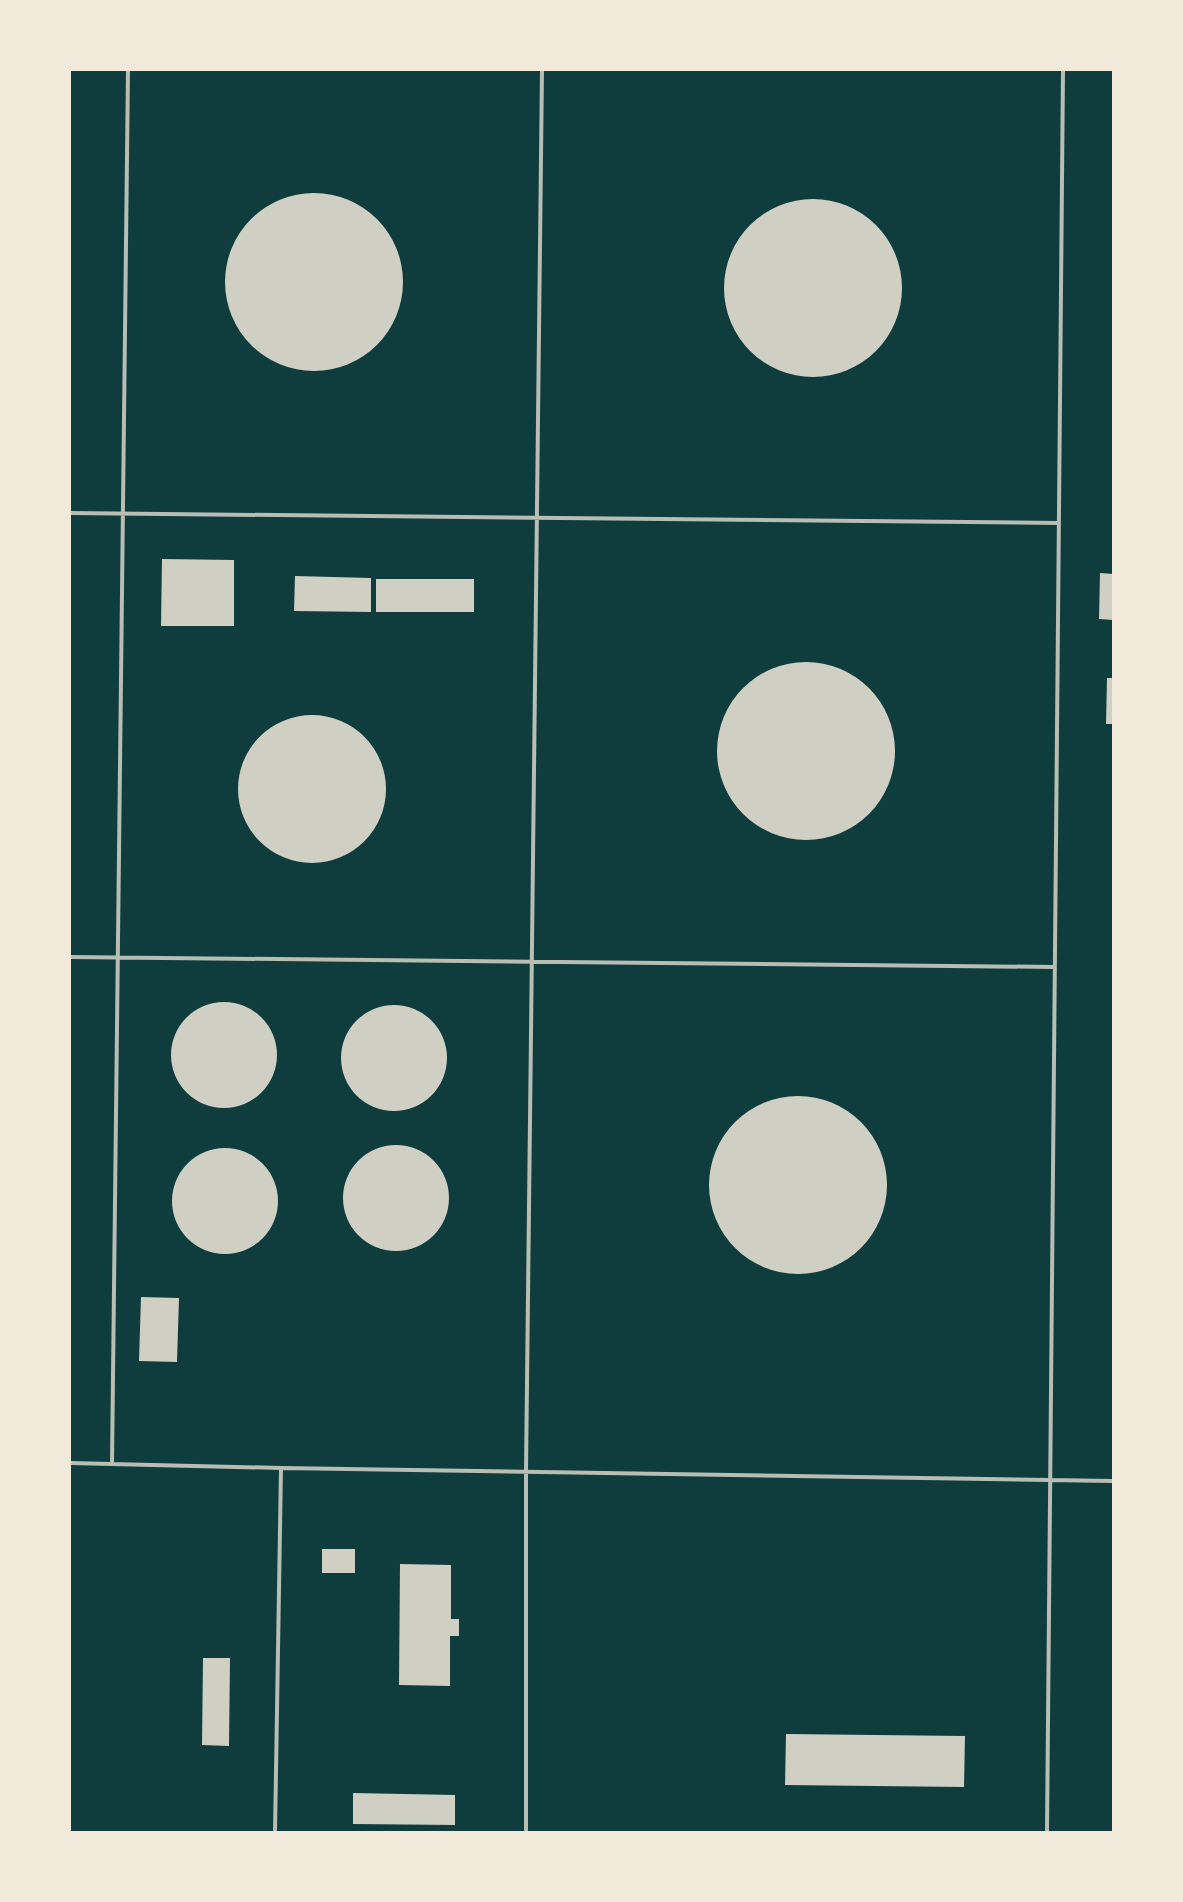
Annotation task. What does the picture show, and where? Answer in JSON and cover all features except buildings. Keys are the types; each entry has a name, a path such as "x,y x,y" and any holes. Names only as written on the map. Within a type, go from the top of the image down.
{"lane":[{"path":"112,1464 128,70"},
{"path":"526,1832 526,1472 542,70"},
{"path":"1047,1832 1063,70"},
{"path":"70,513 1059,524"},
{"path":"70,957 1054,967"},
{"path":"70,1464 1113,1481"},
{"path":"275,1832 281,1468"}]}
